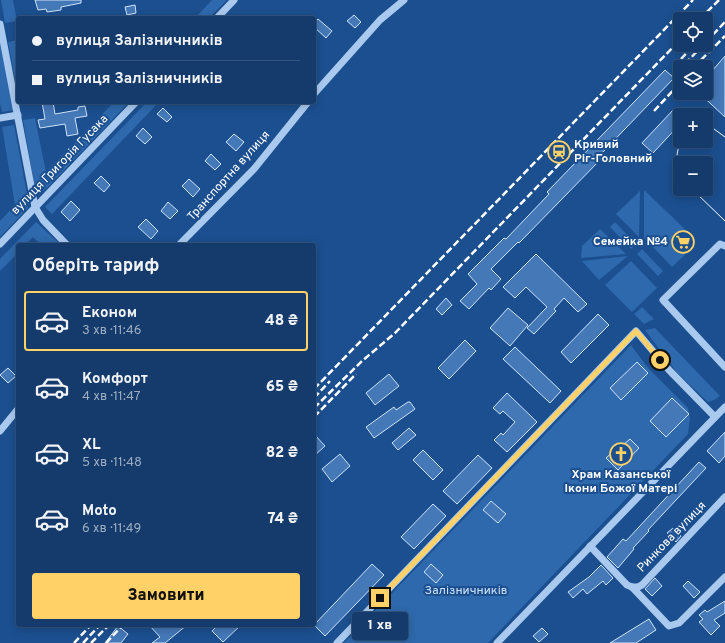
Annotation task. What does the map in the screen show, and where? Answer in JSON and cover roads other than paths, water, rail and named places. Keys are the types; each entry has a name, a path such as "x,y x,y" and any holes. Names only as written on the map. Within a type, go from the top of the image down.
{"street":[{"path":"219,16 234,0"},
{"path":"316,92 380,20 404,0"},
{"path":"0,29 36,207 43,220 65,243"},
{"name":"вулиця Григорія Гусака","path":"0,244 134,104"},
{"name":"Транспортна вулиця","path":"182,243 254,169 306,104"},
{"path":"0,118 18,114"},
{"path":"722,245 663,300 725,367"},
{"path":"336,643 636,331 668,370 715,417"},
{"path":"497,643 725,407"},
{"path":"0,431 16,411"},
{"name":"Ринкова вулиця","path":"632,587 642,585 725,497"},
{"path":"590,546 626,585 632,587 669,626 674,626 679,623 725,577"}],"tram line":[{"path":"713,129 725,137"},
{"path":"677,156 678,148"},
{"path":"699,196 725,221"}],"railway":[{"path":"316,387 693,0"},
{"path":"707,12 719,0"},
{"path":"713,35 725,22"},
{"path":"701,60 725,36"},
{"path":"316,406 362,361 395,333 673,47"},
{"path":"681,59 688,52"},
{"path":"689,60 696,52"},
{"path":"654,111 673,91"},
{"path":"316,415 356,374"},
{"path":"316,396 330,381"},
{"path":"74,643 89,627"},
{"path":"83,643 98,627"},
{"path":"91,643 107,627"},
{"path":"106,643 121,627"}],"place":[{"name":"Кривий Ріг-Головний","path":"559,152"},
{"name":"Семейка №4","path":"683,242"},
{"name":"Храм Казанської Ікони Божої Матері","path":"621,454"}],"park label":[{"name":"Залізничників","path":"466,591"}]}
